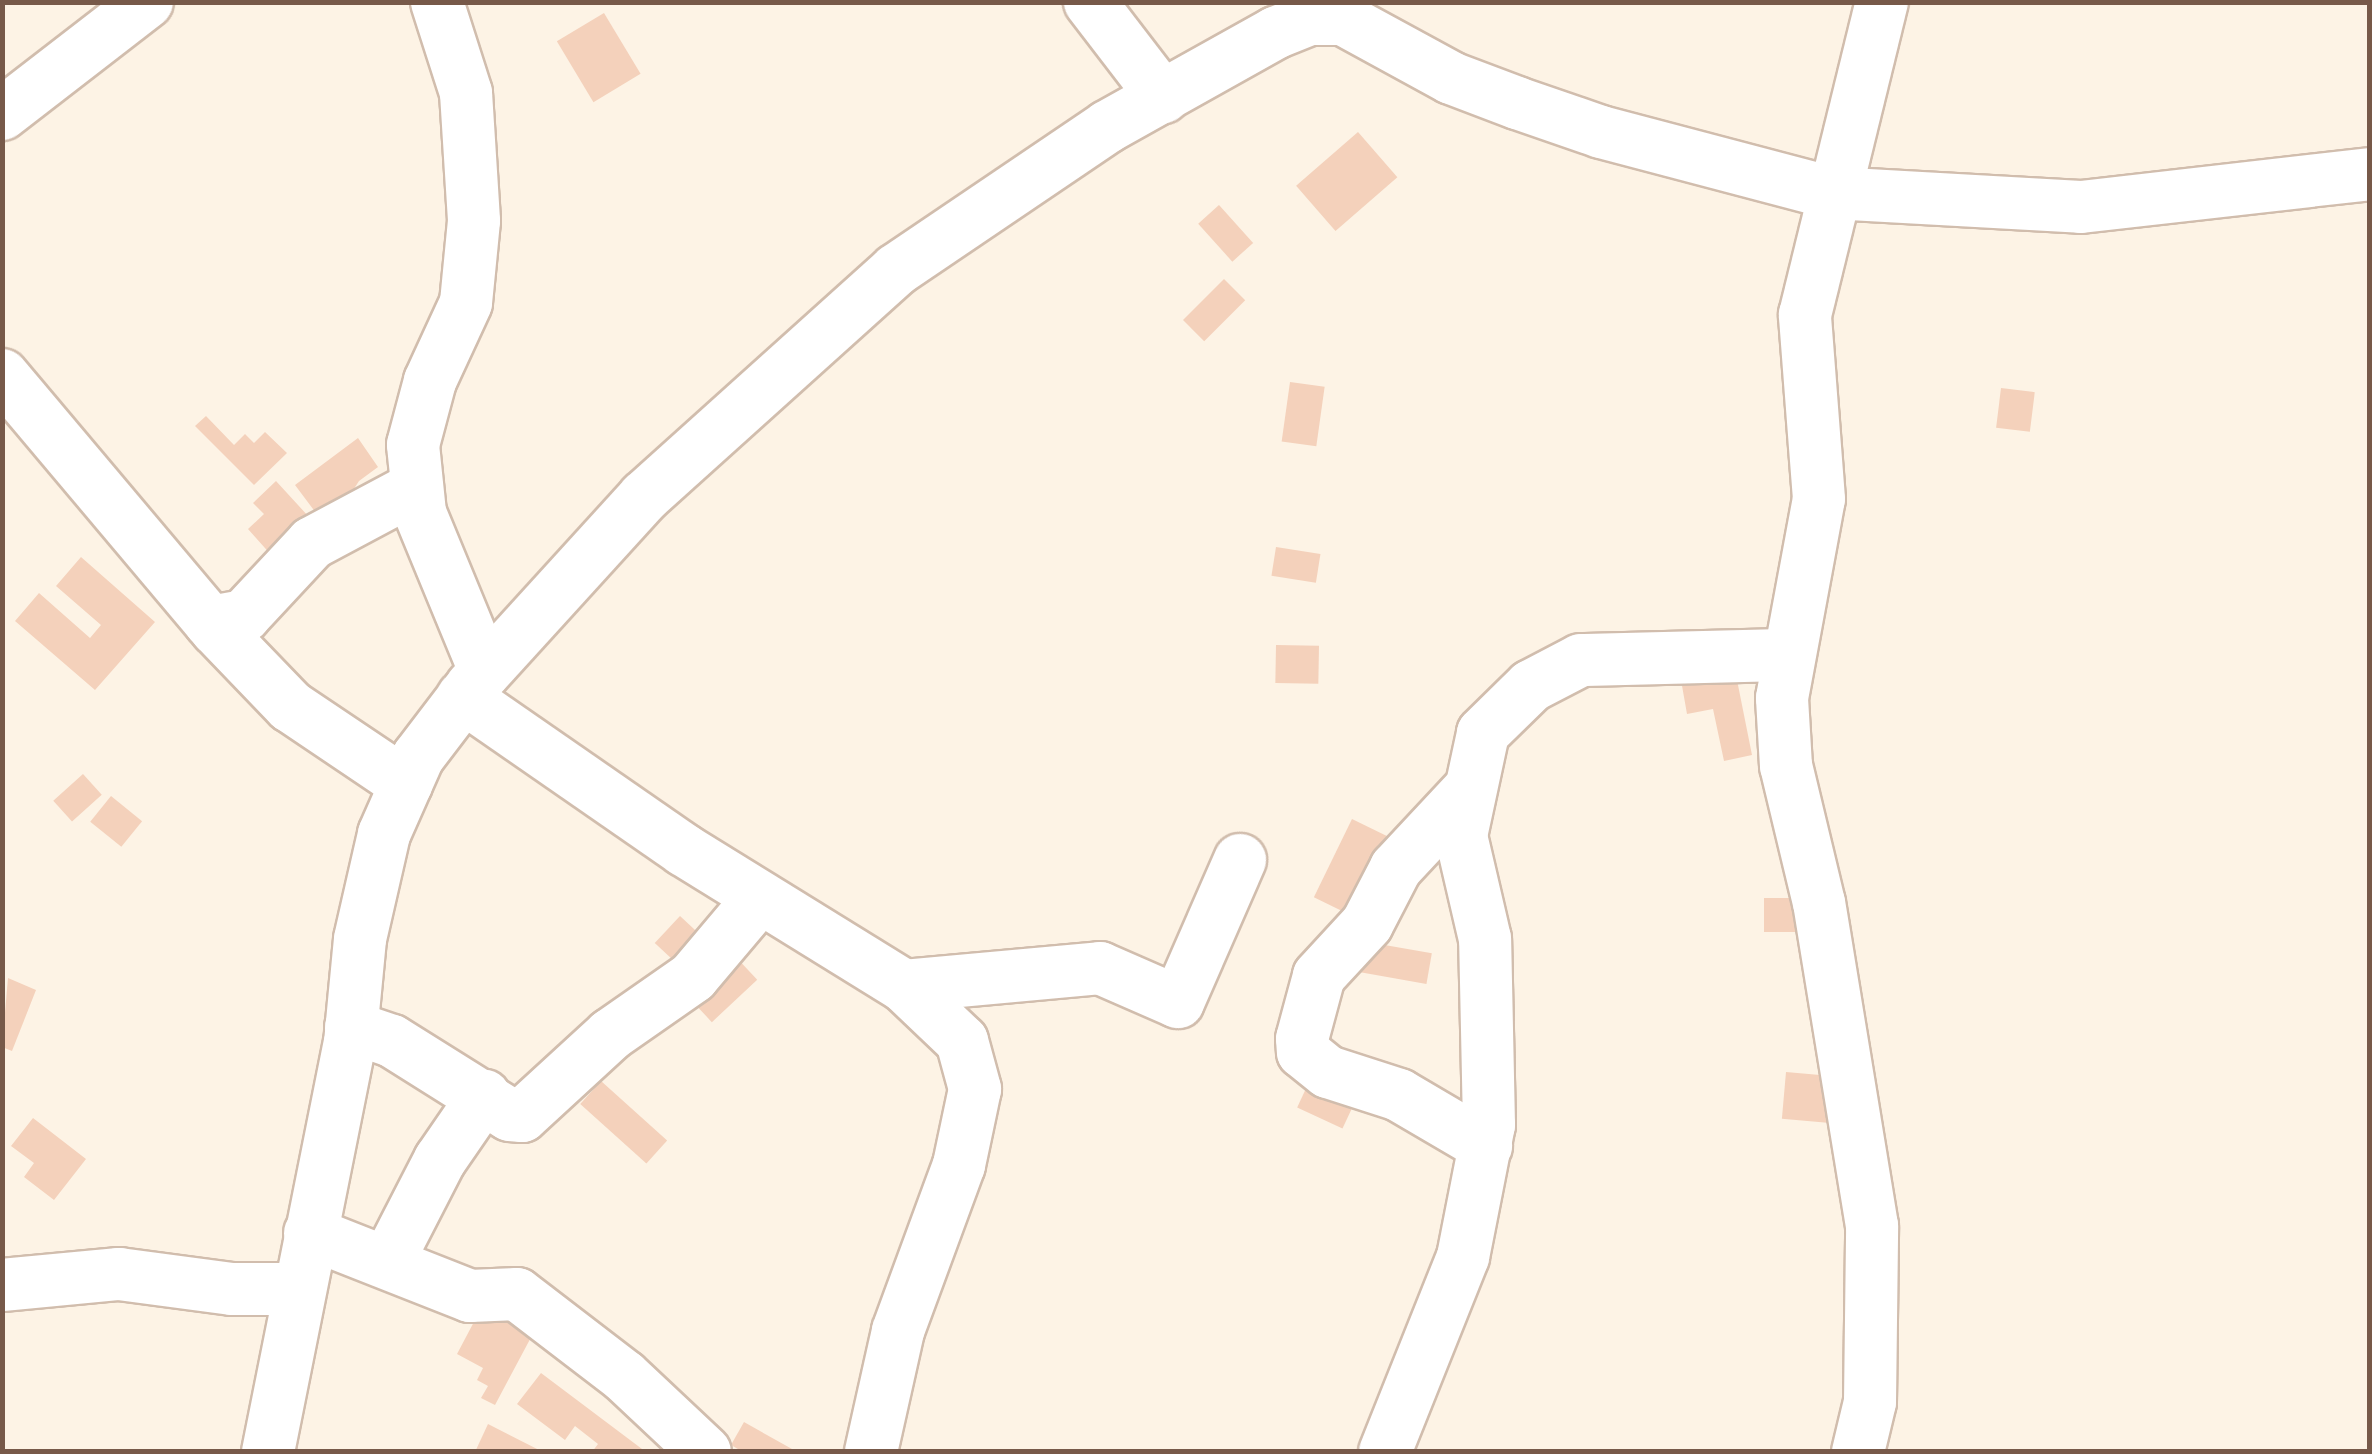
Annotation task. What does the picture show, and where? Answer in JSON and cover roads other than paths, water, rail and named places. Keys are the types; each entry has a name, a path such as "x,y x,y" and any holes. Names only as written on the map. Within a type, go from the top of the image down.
{"street":[{"path":"2,114 147,2"},
{"path":"437,2 466,93 474,221 466,302 417,417 417,487 474,684 758,898 904,986 962,1041 976,1089 959,1165 898,1331 870,1452"},
{"path":"1090,2 1163,97"},
{"path":"1858,1452 1870,1402 1872,1226 1819,904 1786,766 1787,654 1818,498 1806,314 1832,192 1882,2"},
{"path":"268,1452 351,1027 360,939 384,834 418,756 474,684 644,497 896,270 1107,127 1275,34 1309,19 1343,19 1452,78 1517,103 1601,132 1832,192 2081,207 2370,174"},
{"path":"2,376 210,622 290,706 406,784"},
{"path":"210,622 244,616 336,524 417,487"},
{"path":"1385,1452 1463,1257 1486,1146 1491,1012 1485,939 1460,836 1466,793 1484,733 1531,686 1581,660 1787,654"},
{"path":"1466,793 1396,868 1366,924 1319,976 1302,1052 1328,1072 1415,1102 1486,1146"},
{"path":"904,986 1100,968 1178,1002 1240,860"},
{"path":"351,1027 392,1041 510,1115 531,1112 610,1035 693,978 758,898"},
{"path":"388,1261 440,1160 484,1096"},
{"path":"310,1232 470,1296 517,1294 624,1376 705,1452"},
{"path":"2,1284 119,1274 232,1288 298,1289"}]}
